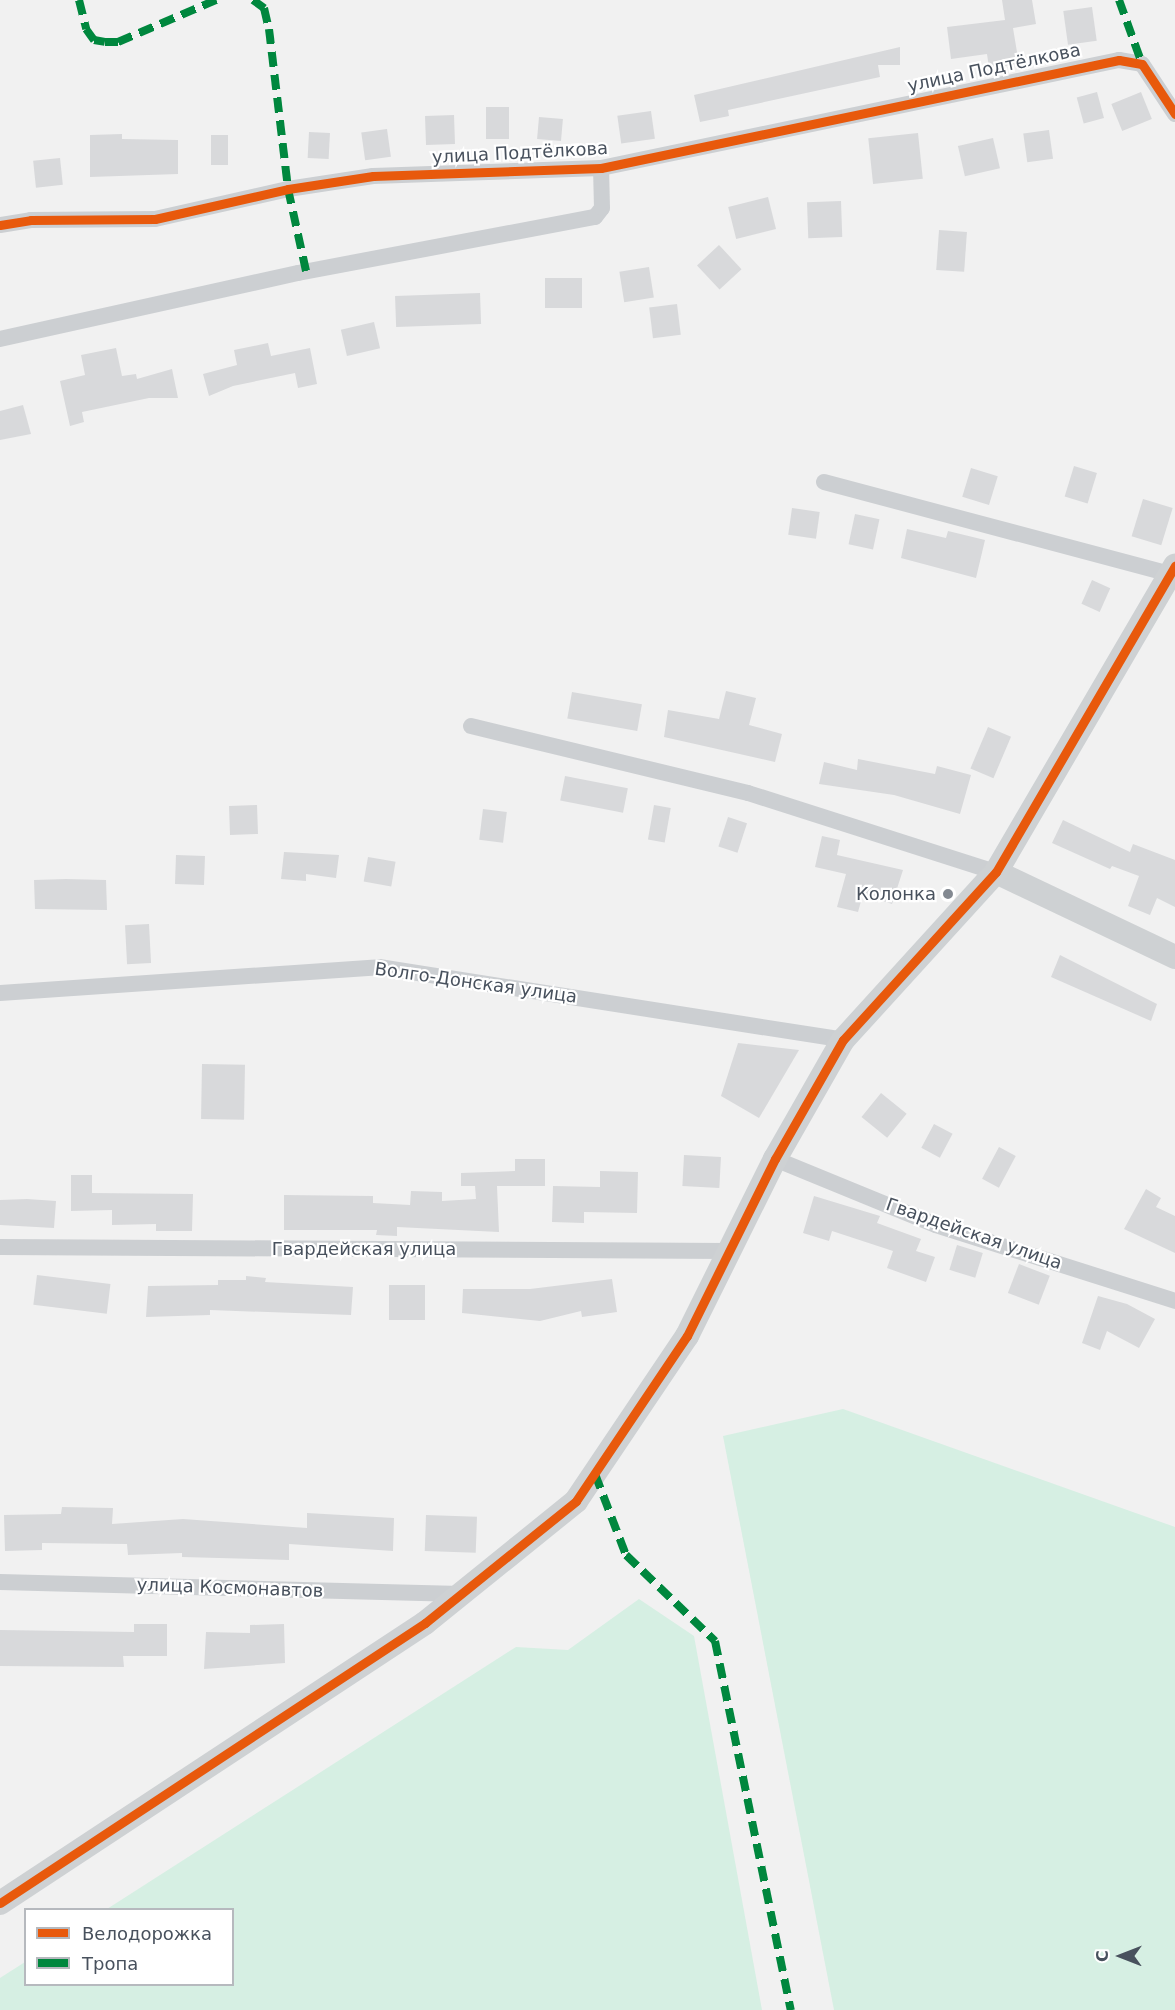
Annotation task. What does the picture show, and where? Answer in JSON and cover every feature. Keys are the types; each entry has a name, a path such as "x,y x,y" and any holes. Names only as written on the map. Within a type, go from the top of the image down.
{"street":[{"name":"улица Подтёлкова","path":"0,225 31,220 155,219 288,189 373,176 601,168 1096,63 1142,64 1175,114"},
{"name":"улица Подтёлкова","path":"0,339 298,273 595,217 602,208 601,168"},
{"path":"0,1903 425,1623 576,1501 687,1336 775,1159 843,1040 996,872 1172,570 824,483"},
{"path":"471,726 748,793 996,872 1175,957"},
{"name":"Волго-Донская улица","path":"0,993 379,966 843,1040"},
{"name":"Гвардейская улица","path":"775,1159 936,1225 1175,1301"},
{"name":"Гвардейская улица","path":"0,1247 728,1251"},
{"name":"улица Космонавтов","path":"0,1582 461,1594"}],"green space":[{"path":"843,1409 1175,1527 1175,2010 834,2010 723,1436"},
{"path":"639,1599 694,1636 762,2010 0,2010 0,1978 24,1963 24,1986 234,1986 234,1908 109,1908 516,1647 568,1650"}],"building":[{"path":"1002,0 1032,0 1036,24 1013,28 1019,64 989,68 987,54 951,59 947,27 1005,20"},
{"path":"1092,7 1097,41 1068,45 1063,11"},
{"path":"900,47 900,65 878,65 880,77 728,110 729,116 700,122 694,95"},
{"path":"1097,92 1104,118 1084,124 1077,97"},
{"path":"1141,92 1152,119 1122,131 1111,104"},
{"path":"486,107 509,107 509,139 486,139"},
{"path":"651,111 655,139 621,143 617,116"},
{"path":"454,115 455,144 426,145 425,116"},
{"path":"539,117 563,119 561,141 537,139"},
{"path":"387,129 391,157 365,160 361,133"},
{"path":"1049,130 1053,159 1027,162 1023,134"},
{"path":"309,132 330,133 329,159 308,158"},
{"path":"918,133 923,179 873,184 868,138"},
{"path":"122,134 122,139 178,140 178,174 90,177 90,135"},
{"path":"211,135 228,135 228,165 211,165"},
{"path":"993,138 1000,168 965,176 958,146"},
{"path":"60,158 63,185 36,188 33,161"},
{"path":"768,197 776,229 736,239 728,207"},
{"path":"841,201 842,237 808,238 807,202"},
{"path":"939,230 967,232 964,272 936,270"},
{"path":"719,245 742,269 720,290 697,265"},
{"path":"649,267 654,298 624,302 619,272"},
{"path":"545,278 582,278 582,308 545,308"},
{"path":"480,293 481,324 396,327 395,296"},
{"path":"677,304 681,335 653,338 649,307"},
{"path":"374,322 380,348 347,356 341,330"},
{"path":"268,343 271,356 310,348 317,384 298,388 295,373 233,386 209,396 203,374 237,365 234,350"},
{"path":"116,348 122,376 136,374 137,379 172,369 178,398 149,398 82,412 84,422 70,426 60,381 85,375 81,355"},
{"path":"23,405 31,434 0,440 0,411"},
{"path":"1074,466 1097,473 1088,504 1065,497"},
{"path":"971,468 998,476 989,505 962,497"},
{"path":"1143,499 1173,508 1161,545 1132,536"},
{"path":"792,508 820,512 816,539 788,535"},
{"path":"855,514 879,519 873,550 849,544"},
{"path":"907,529 946,538 948,531 985,540 976,578 901,558"},
{"path":"1092,580 1110,588 1100,612 1081,604"},
{"path":"726,691 756,698 749,725 782,734 775,762 664,737 668,710 719,719"},
{"path":"572,692 642,704 637,731 567,719"},
{"path":"988,727 1011,737 993,778 970,768"},
{"path":"858,759 935,774 937,766 971,775 960,814 894,795 819,784 824,762 857,770"},
{"path":"565,776 628,788 623,813 560,801"},
{"path":"257,805 258,834 230,835 229,806"},
{"path":"654,805 671,808 665,842 648,839"},
{"path":"483,809 507,812 503,843 479,840"},
{"path":"728,817 747,823 737,853 718,846"},
{"path":"1063,820 1130,852 1133,844 1175,860 1175,907 1157,898 1150,915 1128,906 1139,876 1112,866 1110,869 1052,843"},
{"path":"822,836 840,840 837,855 903,870 892,904 863,894 858,912 837,907 846,874 815,867"},
{"path":"284,852 339,855 336,878 306,874 306,881 281,879"},
{"path":"176,855 205,856 204,885 175,884"},
{"path":"368,857 396,862 391,886 364,882"},
{"path":"34,880 106,880 107,910 35,909"},
{"path":"149,924 151,963 127,964 125,925"},
{"path":"1060,955 1157,1004 1151,1021 1051,977"},
{"path":"738,1043 799,1050 759,1118 721,1096"},
{"path":"202,1064 245,1065 244,1120 201,1119"},
{"path":"881,1093 907,1114 887,1138 861,1117"},
{"path":"934,1124 953,1134 940,1158 921,1148"},
{"path":"999,1147 1016,1156 999,1188 982,1179"},
{"path":"684,1155 721,1157 719,1188 682,1186"},
{"path":"515,1159 545,1159 545,1186 497,1186 499,1232 397,1227 397,1236 376,1235 377,1230 284,1230 284,1195 373,1196 373,1203 410,1205 411,1191 442,1192 442,1201 476,1199 475,1186 461,1186 461,1173 515,1171"},
{"path":"600,1171 638,1172 637,1213 584,1212 584,1223 552,1222 553,1186 600,1187"},
{"path":"71,1175 92,1175 92,1193 193,1194 192,1231 156,1231 156,1224 112,1225 112,1210 71,1211"},
{"path":"1146,1189 1161,1198 1156,1207 1175,1216 1175,1253 1124,1229"},
{"path":"814,1196 880,1216 877,1223 921,1239 916,1251 935,1257 926,1282 887,1268 893,1251 832,1231 829,1241 803,1233"},
{"path":"0,1200 56,1201 54,1228 0,1225"},
{"path":"957,1245 983,1253 975,1278 949,1270"},
{"path":"1019,1264 1050,1276 1039,1305 1008,1293"},
{"path":"37,1275 110,1284 107,1314 33,1305"},
{"path":"246,1276 266,1278 265,1282 353,1287 351,1315 210,1310 210,1315 146,1317 148,1286 218,1285 218,1280 246,1280"},
{"path":"612,1279 617,1312 582,1317 581,1311 540,1321 462,1313 463,1289 530,1289"},
{"path":"389,1285 425,1285 425,1320 389,1320"},
{"path":"1098,1296 1127,1304 1155,1319 1139,1348 1107,1331 1100,1350 1082,1343"},
{"path":"62,1507 113,1508 112,1524 183,1519 307,1528 307,1513 394,1518 393,1551 289,1544 289,1560 182,1557 182,1553 128,1555 127,1544 42,1543 42,1550 5,1551 4,1515 61,1514"},
{"path":"426,1515 477,1517 476,1553 425,1551"},
{"path":"134,1624 167,1624 167,1656 123,1656 124,1667 0,1666 0,1630 134,1632"},
{"path":"284,1624 285,1663 204,1669 206,1632 250,1633 250,1625"}],"marked path":[{"path":"79,0 86,29 94,40 105,42 118,42 216,0"},
{"path":"253,0 264,8 269,29 288,189 306,271"},
{"path":"1119,0 1142,64"},
{"path":"595,1474 626,1555 715,1641 791,2010"}],"cycle path":[{"path":"0,225 31,220 155,219 288,189 373,176 601,168 1119,60 1142,64 1175,114"},
{"path":"0,1903 425,1623 576,1501 687,1336 775,1159 843,1040 996,872 1175,566"}],"place":[{"name":"Колонка","path":"948,894"}]}
